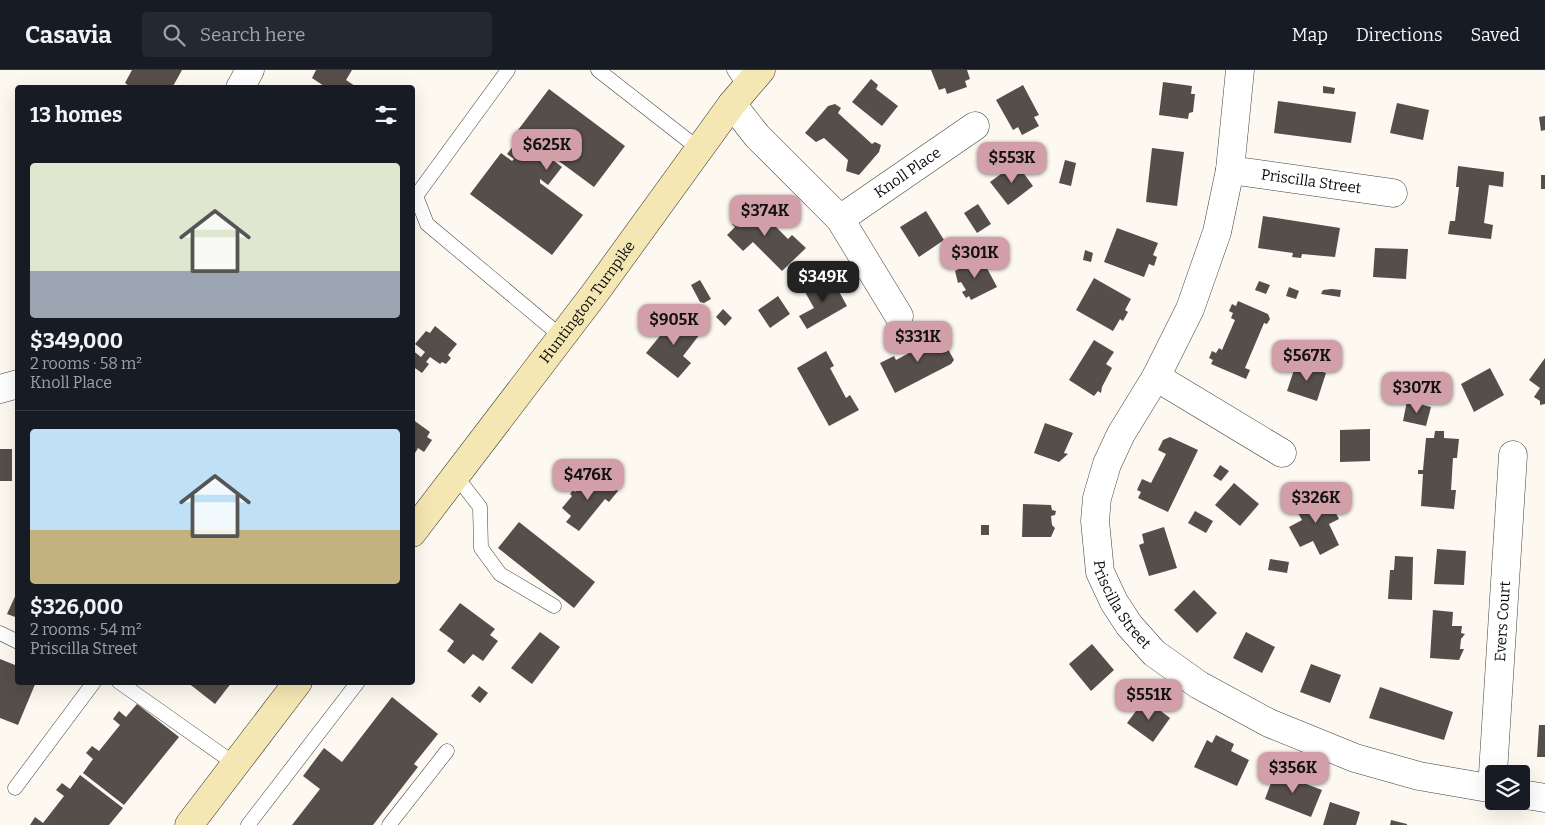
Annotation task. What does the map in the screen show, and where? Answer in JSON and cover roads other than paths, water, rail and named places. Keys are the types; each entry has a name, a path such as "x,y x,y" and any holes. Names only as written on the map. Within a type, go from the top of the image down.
{"main road":[{"name":"Huntington Turnpike","path":"415,529 562,337 700,149 743,83"},
{"path":"188,825 296,685"}],"street":[{"path":"242,85 250,70"},
{"name":"Priscilla Street","path":"1240,70 1230,170 1217,232 1190,309 1156,377 1140,401 1107,464 1097,498 1095,521 1100,572 1114,602 1129,625 1154,653 1199,685 1269,723 1355,758 1419,776 1485,788"},
{"path":"743,83 757,136 840,219 899,316"},
{"name":"Knoll Place","path":"840,219 975,126"},
{"name":"Priscilla Street","path":"1230,170 1394,193"},
{"path":"1156,377 1282,452"},
{"path":"0,389 15,385"},
{"name":"Evers Court","path":"1494,765 1513,455"},
{"path":"1530,796 1545,798"}],"lane":[{"path":"508,70 416,196 427,224 562,337"},
{"path":"598,70 700,149"},
{"path":"456,476 480,507 481,548 500,574 554,606"},
{"path":"0,633 15,640"},
{"path":"16,788 92,685"},
{"path":"123,685 235,764"},
{"path":"248,825 356,685"},
{"path":"389,825 447,751"}]}
